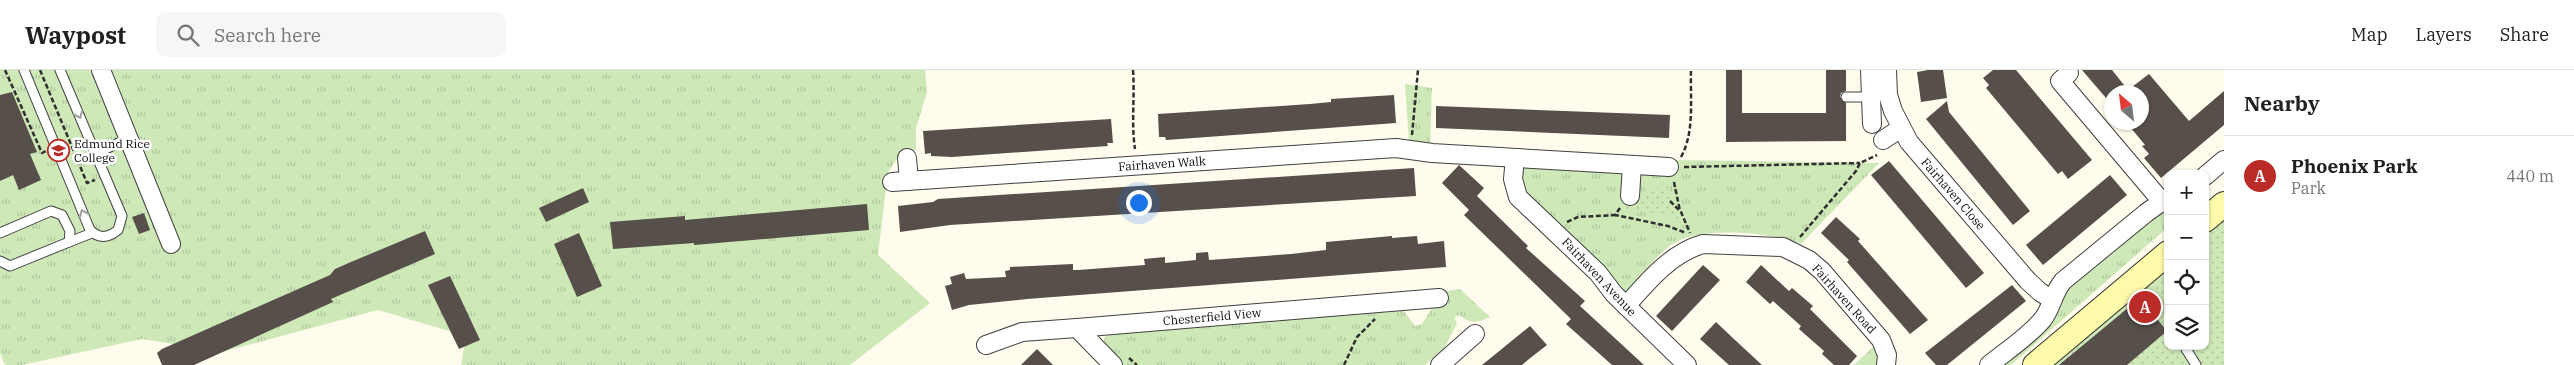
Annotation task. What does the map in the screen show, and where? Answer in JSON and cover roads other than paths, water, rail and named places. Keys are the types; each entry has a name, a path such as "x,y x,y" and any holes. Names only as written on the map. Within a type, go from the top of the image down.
{"main road":[{"path":"2209,217 2224,204"},
{"path":"2035,365 2164,256"}],"street":[{"path":"101,70 171,244"},
{"path":"1870,70 1872,124"},
{"name":"Fairhaven Close","path":"1887,70 1888,95 1901,128 1910,142 2028,281 2051,299"},
{"path":"1988,365 2036,327 2045,317 2055,291 2063,282 2146,212 2164,203 2060,81 2069,73"},
{"path":"1883,140 1901,128"},
{"name":"Fairhaven Walk","path":"908,158 901,182 1396,148 1432,153 1515,158"},
{"path":"1515,158 1671,168"},
{"name":"Fairhaven Avenue","path":"1515,158 1513,179 1518,197 1598,273 1626,306 1687,365"},
{"path":"2209,173 2224,160"},
{"path":"1627,201 1632,165"},
{"name":"Fairhaven Road","path":"1626,306 1672,259 1690,248 1703,244 1771,246 1792,251 1822,271 1881,340 1887,355 1886,365"},
{"name":"Chesterfield View","path":"986,345 1022,332 1439,298"},
{"path":"1077,328 1113,365"},
{"path":"1440,365 1475,334"}],"lane":[{"path":"24,70 92,232 100,237 109,236 118,230 122,223 122,216 60,70"},
{"path":"1846,97 1871,97"},
{"path":"95,154 129,138"},
{"path":"0,233 51,211 56,211 66,220 70,231 69,242"},
{"path":"0,261 10,266 92,232"},
{"path":"2187,350 2196,365"}],"place":[{"name":"Edmund Rice College","path":"58,151"},
{"name":"Phoenix Park","path":"2145,307"}]}
